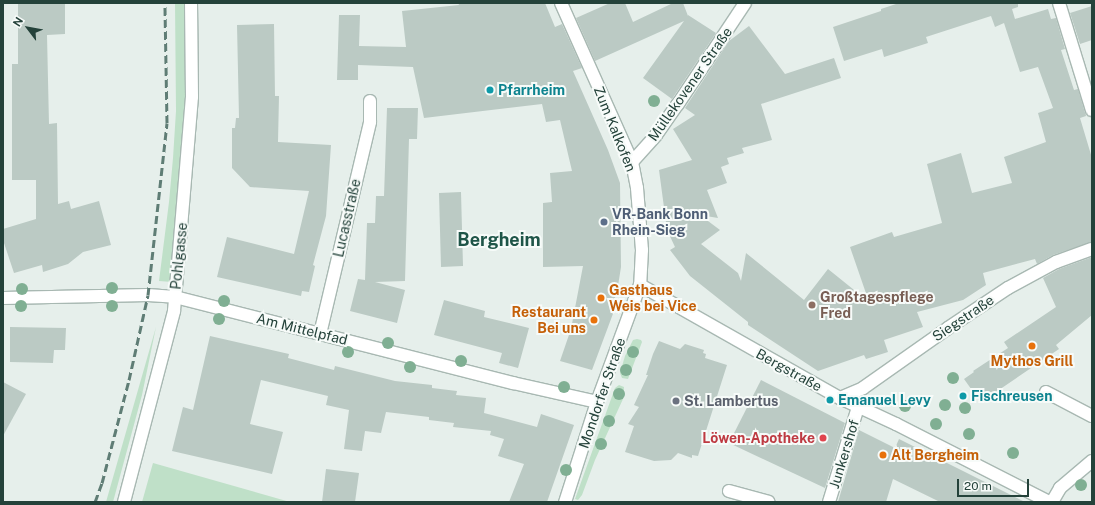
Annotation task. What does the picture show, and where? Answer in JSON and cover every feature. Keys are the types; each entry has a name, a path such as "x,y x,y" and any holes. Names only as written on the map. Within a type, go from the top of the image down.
{"street":[{"name":"Pohlgasse","path":"124,502 174,311 192,97 191,3"},
{"name":"Zum Kalkofen","path":"561,3 632,162 637,188 642,250 640,285"},
{"name":"Müllekovener Straße","path":"632,162 656,135 745,3"},
{"path":"1059,3 1092,110"},
{"name":"Lucasstraße","path":"320,334 370,122 370,101"},
{"name":"Siegstraße","path":"840,398 863,388 1008,288 1056,262 1092,249"},
{"name":"Bergstraße","path":"640,285 840,398 896,424 1051,502"},
{"name":"Mondorfer Straße","path":"565,502 597,402 640,285"},
{"name":"Am Mittelpfad","path":"3,298 148,295 175,297 514,383 597,402"},
{"path":"1046,392 1092,416"},
{"name":"Junkershof","path":"829,502 858,407"},
{"path":"1051,502 1060,488 1092,461"},
{"path":"729,491 769,502"}],"green space":[{"path":"175,3 185,3 186,108 172,282 159,281 169,202 176,111"},
{"path":"156,327 142,395 113,502 106,502"},
{"path":"633,340 641,340 642,342 628,379 622,378 620,373 625,356"},
{"path":"619,385 624,387 623,399 595,460 582,495 578,500 575,499 615,388"},
{"path":"153,463 290,502 142,502"}],"building":[{"path":"18,3 65,3 65,34 47,35 49,124 57,123 58,204 69,201 71,209 99,201 111,245 83,252 68,264 43,272 42,265 14,273 3,240 3,229 36,219 36,180 12,180 12,64 18,64"},
{"path":"458,3 545,3 555,27 562,24 582,68 573,71 608,150 620,183 621,267 614,311 592,370 560,361 571,329 583,266 543,267 543,203 552,202 550,173 572,171 560,120 546,122 542,104 424,118 413,67 358,65 358,80 337,80 339,15 360,15 359,46 406,47 402,11 459,5"},
{"path":"610,3 625,3 633,22 673,3 683,3 688,16 716,33 672,99 643,78 684,21 595,61 576,18"},
{"path":"899,3 1018,3 1018,7 1012,9 1015,19 1048,9 1051,19 1056,18 1065,49 1061,50 1074,90 1078,89 1086,116 1080,118 1092,158 1092,242 1053,255 1037,264 1035,259 983,273 986,285 963,300 917,312 923,327 884,340 888,352 866,359 864,355 818,371 748,325 748,322 690,276 670,250 675,247 667,230 659,170 692,160 673,129 695,115 685,108 729,41 749,26 785,74 834,58 841,78 761,104 772,140 742,148 744,153 727,158 729,164 721,167 727,183 707,190 718,218 700,215 720,230 701,244 738,273 741,281 746,253 804,300 828,269 869,302 850,247 892,232 894,237 942,223 927,164 961,153 972,193 1012,183 1004,157 1046,142 1038,113 1053,108 1038,67 1020,72 1004,23 995,27 991,16 926,37 928,43 884,57 882,49 844,61 833,27 881,11 881,9"},
{"path":"1092,6 1092,40 1080,44 1070,13"},
{"path":"274,24 275,96 279,96 278,142 331,145 326,216 313,265 315,266 309,292 302,291 301,296 217,277 227,237 294,254 309,191 250,187 232,168 232,128 235,128 236,118 239,118 237,25"},
{"path":"387,108 418,108 417,139 409,139 405,281 375,282 405,290 397,323 350,311 358,279 365,280 367,223 375,223 376,196 384,196"},
{"path":"461,192 463,266 441,267 439,193"},
{"path":"1092,257 1092,315 1056,345 1059,349 990,396 988,394 979,400 964,379 974,372 973,371 1008,348 1004,342 1056,307 1043,278 1059,269"},
{"path":"444,300 485,311 484,317 529,328 518,368 499,363 502,353 434,335"},
{"path":"10,327 66,328 65,350 54,350 53,363 10,362"},
{"path":"210,336 289,354 288,358 334,370 335,366 395,381 432,385 432,388 457,391 456,395 486,398 484,413 537,427 541,414 574,425 547,502 509,502 524,464 498,456 504,439 490,435 491,431 453,427 454,423 429,420 429,417 386,412 381,433 365,431 362,451 344,449 349,410 326,405 328,396 261,380 250,424 283,432 272,474 172,451 183,407 193,410"},
{"name":"St. Lambertus","path":"659,341 680,349 685,344 704,350 703,353 706,354 705,358 727,365 698,456 692,455 692,458 678,453 671,460 654,461 625,452 634,426 628,424 639,407 634,405 648,375 646,375"},
{"path":"761,380 845,423 825,488 729,443"},
{"path":"3,382 26,394 3,436"},
{"path":"859,430 895,448 899,439 1025,502 940,502 893,479 886,502 838,502"},
{"path":"326,469 359,473 355,502 322,502"}],"railway":[{"path":"95,502 102,483 129,380 148,295 167,123 165,3"}],"place":[{"name":"Pfarrheim","path":"490,90"},
{"name":"VR-Bank Bonn Rhein-Sieg","path":"604,222"},
{"name":"Gasthaus Weis bei Vice","path":"601,298"},
{"name":"Großtagespflege Fred","path":"812,305"},
{"name":"Restaurant Bei uns","path":"594,320"},
{"name":"Mythos Grill","path":"1032,346"},
{"name":"Fischreusen","path":"963,396"},
{"name":"Emanuel Levy","path":"830,400"},
{"name":"St. Lambertus","path":"676,401"},
{"name":"Löwen-Apotheke","path":"823,438"},
{"name":"Alt Bergheim","path":"883,455"}],"district":[{"name":"Bergheim","path":"499,240"}]}
